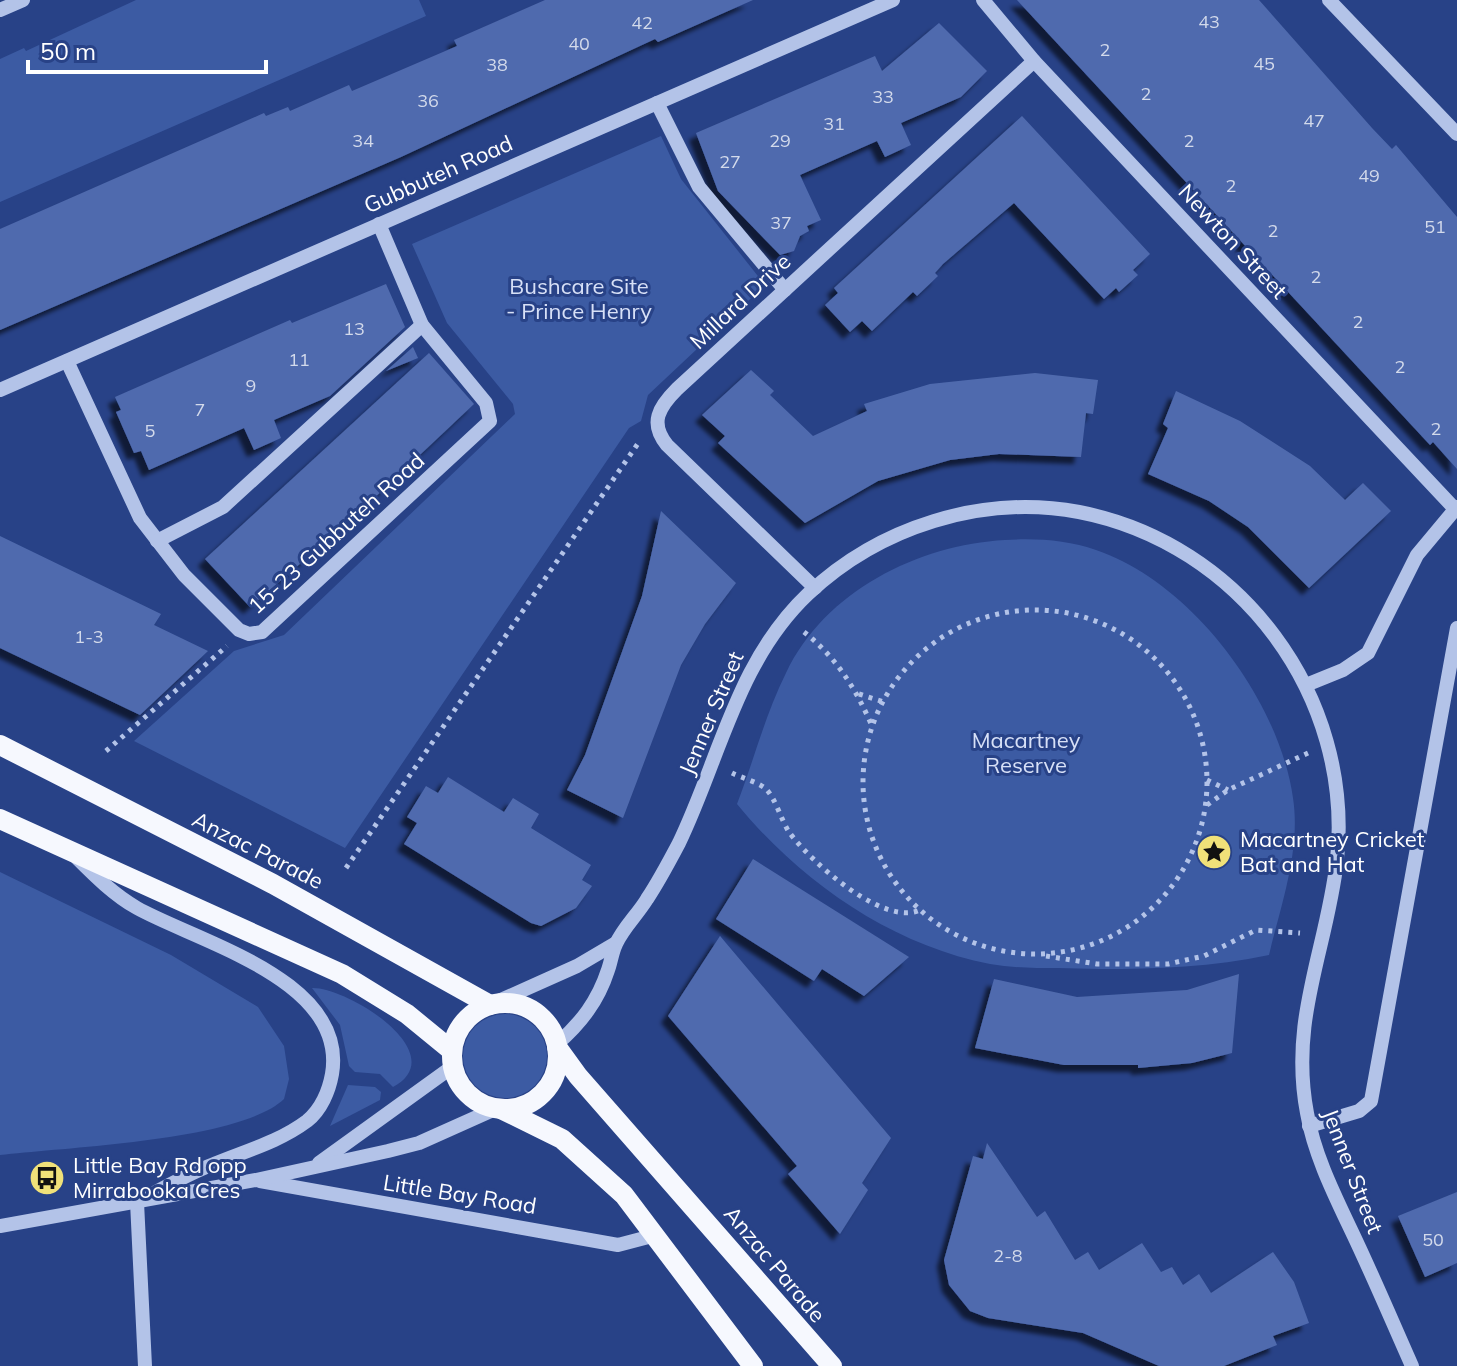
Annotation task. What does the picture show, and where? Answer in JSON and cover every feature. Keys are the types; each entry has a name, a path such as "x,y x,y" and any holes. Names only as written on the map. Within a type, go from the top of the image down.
{"main road":[{"name":"Anzac Parade","path":"0,745 300,898 491,1005"},
{"path":"0,819 342,974 407,1014 452,1058 467,1095 562,1139 586,1157 656,1235 753,1366"},
{"path":"452,1058 464,1021 491,1005 513,1003 533,1011 548,1025 557,1046 557,1068 546,1090 526,1105 499,1109"},
{"name":"Anzac Parade","path":"557,1046 578,1076 832,1366"}],"street":[{"path":"0,10 23,0"},
{"name":"Gubbuteh Road","path":"0,390 893,0"},
{"name":"Newton Street","path":"983,0 1034,61 1456,508"},
{"path":"1329,0 1457,134"},
{"name":"Millard Drive","path":"657,415 677,389 1034,61"},
{"path":"657,103 699,187 785,290"},
{"name":"15-23 Gubbuteh Road","path":"67,361 136,511 190,581 243,632 256,634 268,628 488,424 486,403 422,325 379,224"},
{"path":"157,541 223,507 422,325"},
{"path":"657,415 657,431 667,445 815,588"},
{"name":"Jenner Street","path":"557,1046 591,1010 607,974 616,943 671,859 743,684 762,650 786,618 815,588 869,549 922,524 1000,508 1077,512 1156,537 1202,563 1224,580 1269,627 1306,685 1326,744 1338,842 1333,888 1303,1032 1303,1080 1309,1126 1330,1184 1412,1366"},
{"path":"1306,685 1343,670 1368,653 1417,555 1456,508"},
{"path":"1309,1126 1359,1111 1371,1101 1457,628"},
{"path":"72,852 129,903 238,954 278,977 313,1009 331,1048 328,1087 310,1119 281,1137 192,1173 137,1202 145,1366"},
{"name":"Jenner Street","path":"491,1005 577,966 616,943"},
{"name":"Little Bay Road","path":"315,1165 452,1058"},
{"name":"Little Bay Road","path":"0,1226 256,1180 419,1143 499,1109"},
{"name":"Little Bay Road","path":"256,1180 618,1245 656,1235"}],"path":[{"path":"346,868 657,415"},
{"path":"1025,953 1061,952 1086,946 1110,937 1143,916 1184,869 1199,835 1207,780 1198,727 1169,673 1134,641 1078,616 1017,611 959,628 918,656 884,702 872,727 863,770 867,821 886,869 920,910 949,931 972,942 1025,953 1097,964 1168,964 1197,959 1256,930 1321,935"},
{"path":"786,618 827,652 858,694 872,727"},
{"path":"106,751 243,632"},
{"path":"858,694 884,702"},
{"path":"1205,806 1228,790 1326,744"},
{"path":"712,764 764,788 784,824 806,852 853,890 895,913 909,914 920,910"},
{"path":"1207,780 1228,790"}],"green space":[{"path":"136,0 419,0 426,16 0,202 0,59 24,48 26,51"},
{"name":"Bushcare Site - Prince Henry","path":"661,136 681,179 765,285 648,395 641,421 629,428 345,848 134,741 234,651 284,635 515,414 513,404 447,323 412,244"},
{"name":"Macartney Reserve","path":"1005,540 1074,544 1131,566 1165,588 1196,616 1250,684 1270,722 1284,760 1295,818 1292,857 1269,955 1185,966 1100,969 1004,966 953,955 918,942 850,906 789,859 737,804 786,673 803,644 824,618 849,596 908,563 940,551"},
{"path":"0,872 171,955 258,1007 284,1046 289,1079 284,1099 262,1113 192,1133 0,1155"},
{"path":"312,988 348,998 389,1025 404,1041 411,1057 409,1073 393,1087 380,1074 355,1072 349,1066 340,1025"},
{"path":"505,1014 521,1017 535,1026 544,1040 547,1056 544,1072 535,1086 521,1095 505,1098 489,1095 475,1086 466,1072 463,1056 466,1040 475,1026 489,1017"},
{"path":"348,1085 375,1087 381,1092 380,1100 330,1126"}],"building":[{"path":"545,0 753,0 658,42 655,39 401,157 0,330 0,229 264,113 266,116 288,107 290,111 349,85 352,91 457,46 454,40"},
{"path":"1017,0 1259,0 1372,128 1392,149 1396,145 1457,217 1457,469 1433,442 1430,445"},
{"path":"939,23 987,71 961,97 901,123 911,145 885,157 877,141 800,175 821,220 807,226 809,231 800,236 794,251 780,255 718,191 696,133 875,56 882,71"},
{"path":"1022,116 1150,254 1133,270 1138,275 1119,292 1116,288 1104,299 1014,203 943,264 935,273 938,276 917,296 913,292 872,331 862,321 850,332 825,305 838,293 834,288"},
{"path":"386,284 405,327 330,396 274,420 281,438 254,450 244,428 149,470 141,451 134,453 116,412 121,410 115,397 290,320 292,323"},
{"path":"413,347 418,358 386,371"},
{"path":"429,353 474,404 352,519 250,607 205,559"},
{"path":"751,370 774,391 770,395 813,436 867,411 864,404 930,384 1035,373 1098,380 1093,414 1086,413 1081,457 999,454 950,460 878,481 805,523 718,443 725,436 702,415"},
{"path":"1176,391 1240,421 1310,466 1345,500 1363,483 1391,511 1309,588 1248,527 1209,501 1148,474 1168,428 1163,424"},
{"path":"661,511 736,583 705,624 681,665 623,818 567,790 585,755 642,596"},
{"path":"0,536 161,614 154,625 208,651 140,715 0,648"},
{"path":"448,777 504,812 513,798 539,814 531,828 591,865 582,880 592,886 576,908 541,926 531,923 404,844 417,823 407,817 426,786 438,793"},
{"path":"753,859 909,957 864,996 822,969 814,981 716,919"},
{"path":"720,936 891,1138 862,1183 868,1190 840,1234 788,1174 797,1166 668,1016"},
{"path":"1239,974 1232,1053 1192,1063 1138,1068 1138,1065 1064,1065 975,1048 994,979 1077,997 1187,990"},
{"path":"987,1143 1037,1217 1045,1211 1075,1260 1088,1252 1099,1270 1142,1243 1161,1272 1172,1267 1183,1285 1199,1274 1211,1293 1273,1252 1294,1282 1309,1323 1273,1336 1277,1345 1224,1366 1159,1366 1083,1333 988,1318 970,1311 949,1285 944,1260 973,1156 983,1159"},
{"path":"1457,1192 1457,1263 1425,1277 1398,1216"}],"place":[{"name":"Macartney Cricket Bat and Hat","path":"1214,852"},
{"name":"Little Bay Rd opp Mirrabooka Cres","path":"47,1178"}]}
